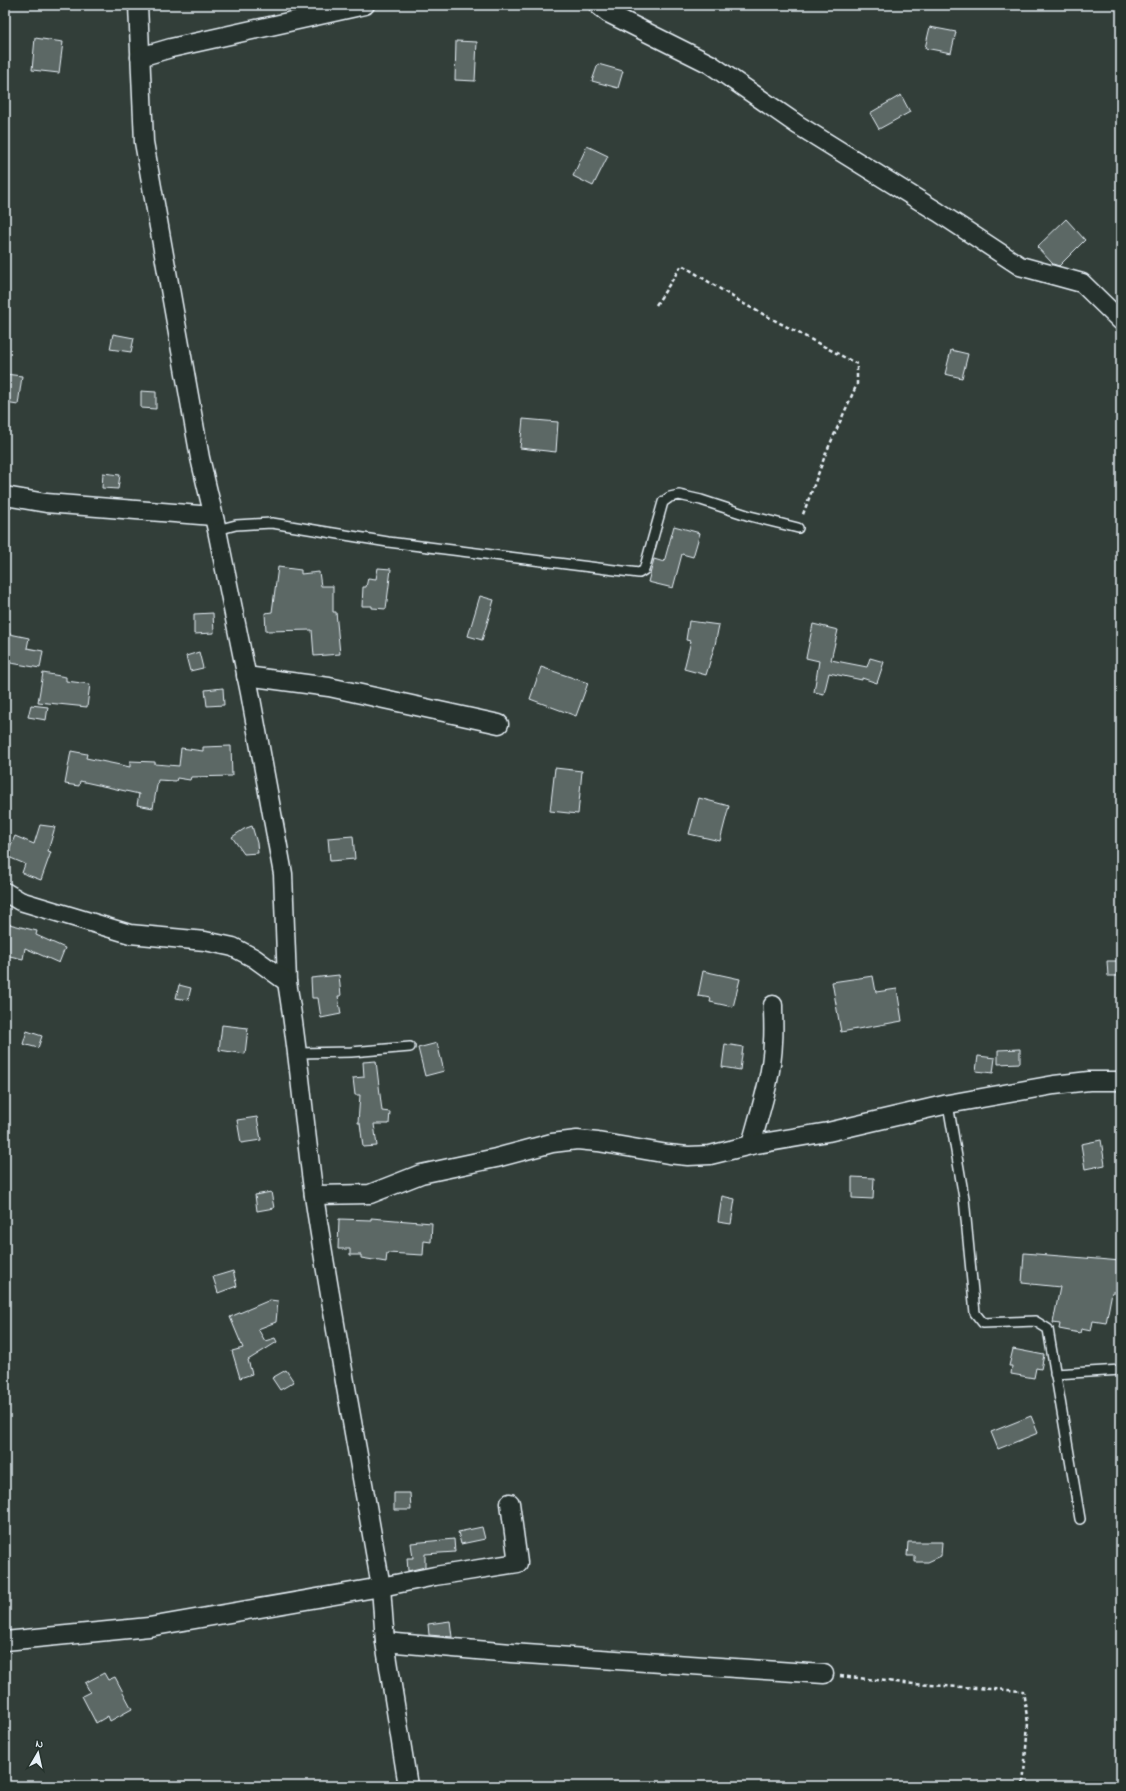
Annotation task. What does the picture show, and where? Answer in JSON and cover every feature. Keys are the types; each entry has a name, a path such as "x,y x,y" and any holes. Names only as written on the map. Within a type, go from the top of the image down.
{"street":[{"path":"138,5 144,142 200,458 215,523 246,676 282,874 287,982 298,1053 305,1128 314,1195 381,1588 385,1642 408,1786"},
{"path":"140,57 171,48 365,5"},
{"path":"598,5 608,13 710,64 798,125 938,212 1020,266 1082,283 1121,321"},
{"path":"5,496 46,503 215,523"},
{"path":"246,676 329,687 499,724"},
{"path":"5,892 20,901 130,934 205,941 232,947 254,958 287,982"},
{"path":"751,1145 766,1090 774,1042 773,1005"},
{"path":"314,1195 370,1194 421,1174 496,1158 552,1142 577,1140 688,1156 710,1155 751,1145 828,1132 948,1104 1054,1085 1089,1081 1121,1081"},
{"path":"5,1641 149,1628 381,1588 435,1576 518,1563 510,1503"},
{"path":"385,1642 511,1653 824,1674"}],"lane":[{"path":"215,523 236,525 272,523 388,542 639,573 644,570 663,502 670,497 679,495 700,500 750,516 798,528"},
{"path":"298,1053 351,1052 410,1046"},
{"path":"948,1104 964,1198 975,1313 983,1323 1035,1321 1048,1329 1080,1519"},
{"path":"1055,1374 1121,1370"}],"path":[{"path":"656,305 682,265 744,304 857,364 857,384 826,453 798,528"},
{"path":"824,1674 914,1684 1023,1691 1028,1723 1023,1786"}],"building":[{"path":"930,27 956,32 951,53 925,48"},
{"path":"35,38 63,42 59,73 32,70"},
{"path":"456,41 477,42 475,81 455,80"},
{"path":"598,64 623,71 618,88 592,81"},
{"path":"901,95 910,112 879,129 870,113"},
{"path":"587,146 608,156 593,186 573,176"},
{"path":"1066,219 1085,240 1059,266 1053,264 1037,247"},
{"path":"113,334 134,338 131,352 110,349"},
{"path":"951,350 968,354 962,378 945,374"},
{"path":"5,374 22,376 18,405 5,403"},
{"path":"141,391 156,392 156,409 141,408"},
{"path":"523,419 558,422 556,452 520,448"},
{"path":"103,473 120,475 118,489 102,488"},
{"path":"674,526 700,533 693,557 682,554 673,588 648,582 654,559 664,562"},
{"path":"278,567 301,570 301,574 319,572 321,586 333,586 333,612 336,612 340,654 314,656 312,630 266,631 265,613 272,612"},
{"path":"378,568 391,569 386,609 372,608 372,606 362,606 363,587 366,587 368,578 376,579"},
{"path":"480,596 494,600 482,640 468,636"},
{"path":"213,613 214,633 194,634 194,614"},
{"path":"689,621 719,625 706,675 684,669 691,641 686,640"},
{"path":"813,624 838,630 831,660 867,667 870,658 884,662 877,683 862,678 862,680 829,673 824,694 814,692 819,661 806,658"},
{"path":"5,633 29,638 27,648 43,651 40,668 5,662"},
{"path":"199,652 203,668 190,671 186,656"},
{"path":"541,667 588,683 576,716 530,699"},
{"path":"43,673 66,677 66,681 90,684 87,707 38,702"},
{"path":"223,688 224,705 207,706 205,690"},
{"path":"31,705 48,707 46,720 28,717"},
{"path":"231,746 232,776 191,777 190,780 177,778 176,781 158,780 153,808 137,805 139,794 80,781 79,786 65,784 71,751 87,754 86,758 130,767 130,761 155,762 155,764 179,766 181,748 203,751 203,747"},
{"path":"555,768 582,771 578,814 550,811"},
{"path":"699,798 729,806 720,841 689,834"},
{"path":"40,825 55,827 48,851 51,852 41,880 22,873 25,864 6,856 15,836 34,844"},
{"path":"252,826 258,853 244,854 232,837 244,829"},
{"path":"353,836 355,859 330,861 328,838"},
{"path":"5,923 37,931 36,935 65,948 59,963 25,948 23,959 5,955"},
{"path":"1107,961 1121,961 1121,976 1108,976"},
{"path":"703,971 740,979 733,1007 710,1002 711,998 698,996"},
{"path":"339,975 341,996 338,996 341,1014 321,1018 318,998 312,998 311,978"},
{"path":"873,976 876,992 897,989 902,1021 841,1032 832,982"},
{"path":"179,985 191,988 188,1000 176,998"},
{"path":"222,1025 248,1028 245,1054 219,1050"},
{"path":"27,1031 42,1036 38,1048 23,1044"},
{"path":"437,1043 444,1071 425,1076 418,1048"},
{"path":"725,1044 743,1047 740,1070 722,1067"},
{"path":"1020,1049 1020,1063 998,1064 998,1050"},
{"path":"978,1056 995,1058 993,1073 976,1071"},
{"path":"376,1061 382,1111 390,1112 389,1124 374,1124 377,1146 363,1147 360,1123 358,1123 360,1095 355,1095 353,1078 364,1077 363,1062"},
{"path":"257,1117 261,1140 241,1143 237,1120"},
{"path":"1101,1140 1105,1165 1085,1169 1081,1144"},
{"path":"852,1177 874,1178 873,1199 852,1198"},
{"path":"271,1192 274,1208 257,1211 255,1195"},
{"path":"722,1196 735,1199 731,1224 718,1222"},
{"path":"371,1218 432,1223 431,1242 424,1241 423,1255 387,1253 386,1262 361,1258 361,1255 350,1255 350,1249 338,1249 339,1219 371,1220"},
{"path":"1024,1253 1121,1261 1121,1292 1112,1292 1106,1323 1093,1321 1091,1331 1081,1329 1080,1333 1059,1329 1060,1324 1053,1323 1060,1287 1022,1283"},
{"path":"233,1271 237,1286 218,1293 213,1277"},
{"path":"270,1300 278,1301 276,1322 258,1329 265,1341 275,1338 277,1342 248,1360 252,1374 240,1378 232,1351 243,1348 230,1317"},
{"path":"1013,1349 1044,1355 1041,1369 1036,1368 1034,1378 1011,1374 1012,1366 1009,1366"},
{"path":"286,1370 294,1382 280,1390 272,1378"},
{"path":"1031,1416 1038,1433 998,1449 991,1432"},
{"path":"394,1493 410,1493 411,1510 394,1510"},
{"path":"482,1527 485,1539 461,1544 458,1532"},
{"path":"454,1539 455,1552 425,1554 425,1567 408,1571 407,1558 413,1558 411,1543"},
{"path":"908,1542 942,1542 941,1556 928,1562 915,1562 915,1556 907,1556"},
{"path":"450,1621 452,1637 429,1635 428,1624"},
{"path":"104,1673 108,1680 115,1677 132,1709 110,1721 108,1716 96,1723 82,1696 90,1692 85,1683"}]}
